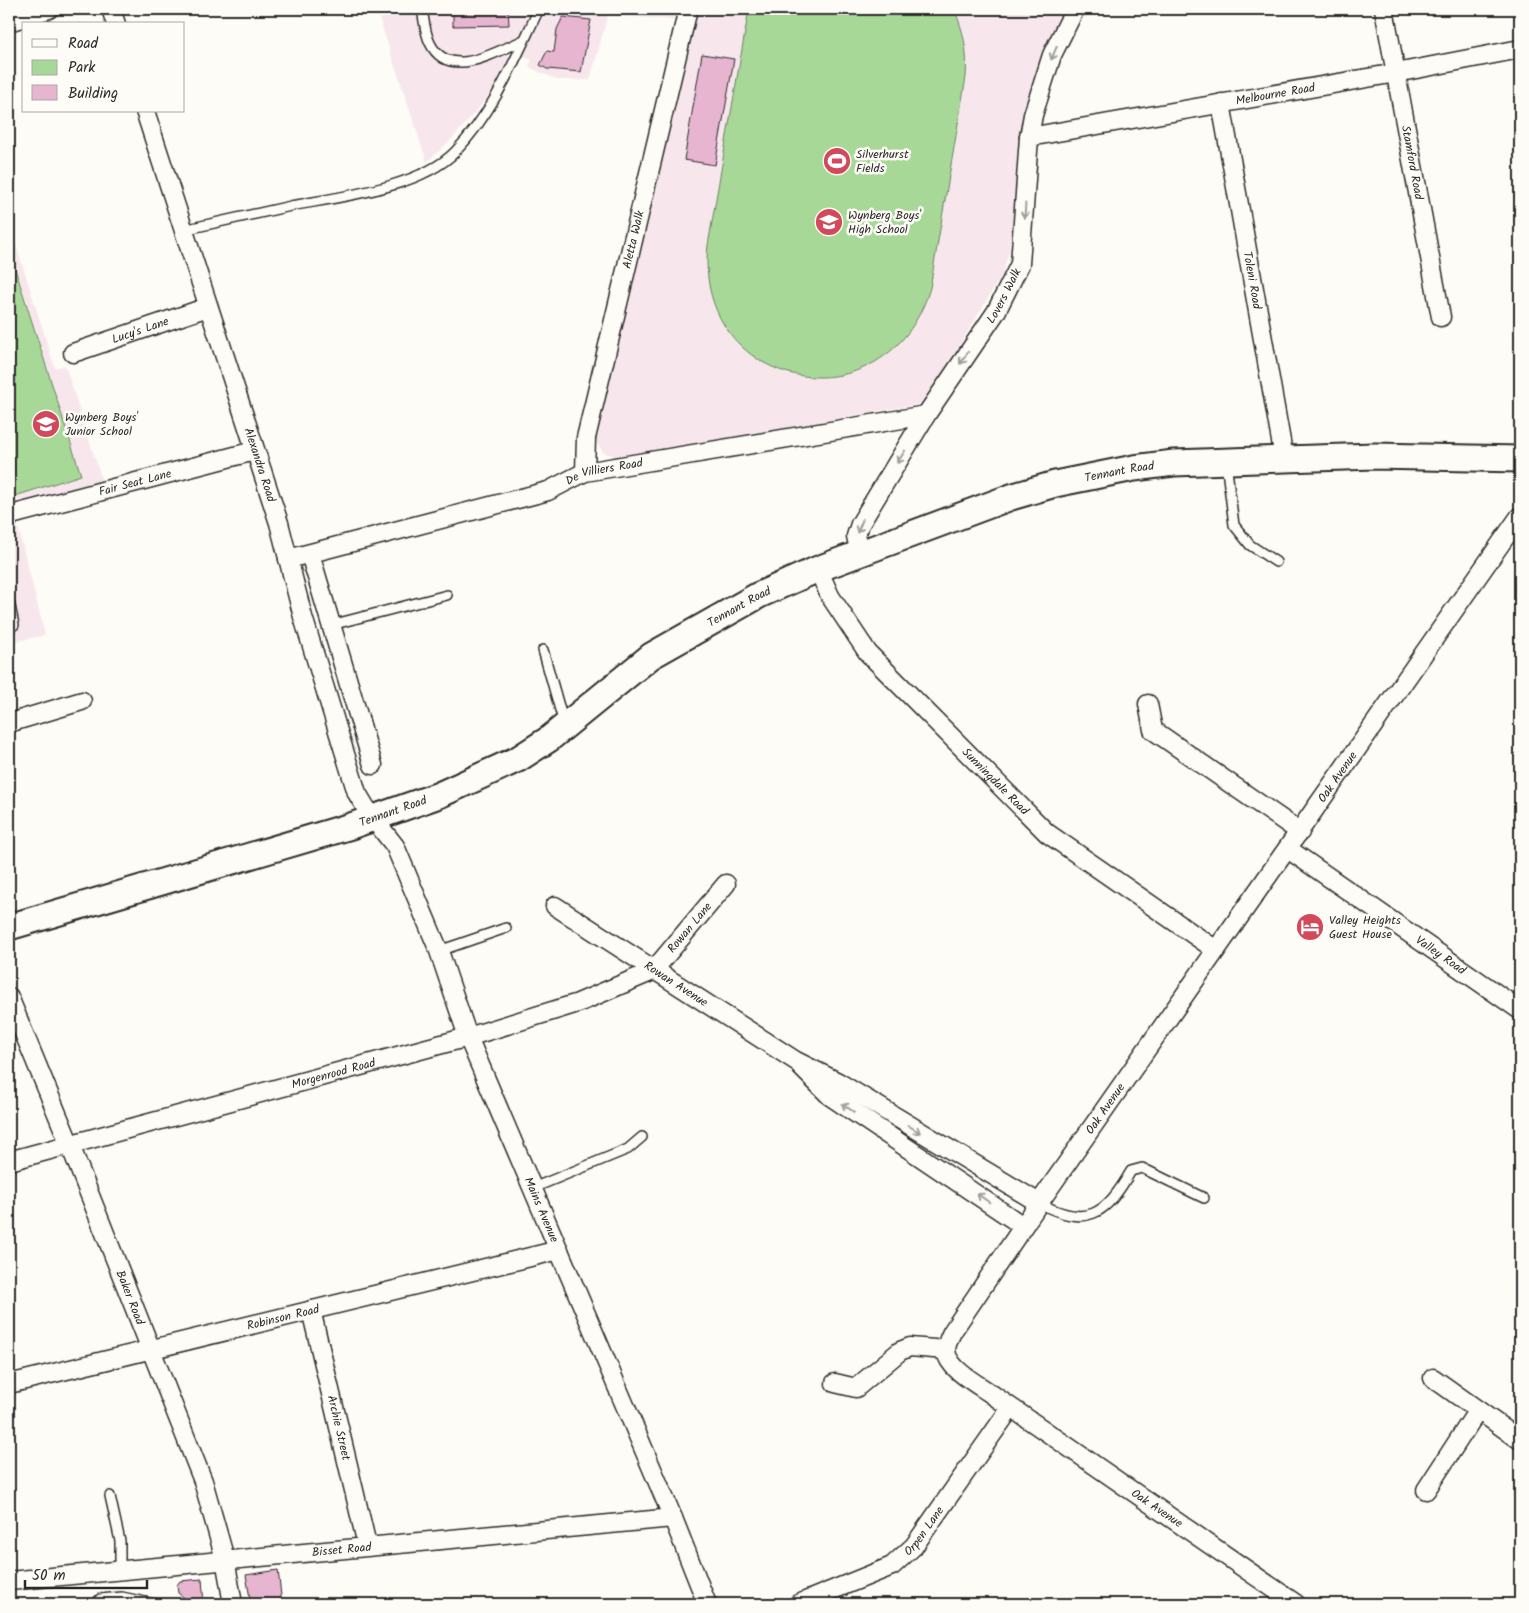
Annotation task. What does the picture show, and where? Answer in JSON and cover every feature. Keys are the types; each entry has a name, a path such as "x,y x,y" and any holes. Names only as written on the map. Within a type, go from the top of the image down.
{"main road":[{"name":"Tennant Road","path":"9,927 373,818 439,795 518,759 564,727 644,662 673,642 759,595 818,569 1011,497 1055,484 1134,468 1226,460 1374,456 1520,459"}],"street":[{"path":"9,22 49,9"},
{"path":"111,9 115,22"},
{"name":"Lovers Walk","path":"860,554 856,536 860,524 926,415 996,312 1020,264 1029,137 1033,115 1052,55 1075,9"},
{"name":"Stamford Road","path":"1384,9 1441,317"},
{"name":"Aletta Walk","path":"585,472 586,438 687,11"},
{"name":"Melbourne Road","path":"1029,137 1396,73 1520,49"},
{"name":"Toleni Road","path":"1221,103 1284,458"},
{"name":"Alexandra Road","path":"145,112 288,559 334,721 357,793 373,818"},
{"name":"Lucy's Lane","path":"73,353 208,307"},
{"name":"De Villiers Road","path":"288,559 548,491 585,472 926,415"},
{"name":"Fair Seat Lane","path":"11,519 254,451"},
{"name":"Oak Avenue","path":"1296,1604 1010,1408 956,1368 950,1362 946,1350 952,1332 1023,1226 1520,516"},
{"path":"310,554 373,765"},
{"name":"Sunningdale Road","path":"818,569 830,596 868,653 1047,833 1216,950"},
{"path":"300,605 323,598"},
{"path":"308,632 331,625"},
{"path":"9,724 82,701"},
{"path":"1148,704 1153,730 1300,832"},
{"path":"334,721 358,713"},
{"name":"Mains Avenue","path":"373,818 392,840 439,952 468,1036 673,1518 707,1604"},
{"name":"Valley Road","path":"1288,849 1520,1010"},
{"name":"Rowan Lane","path":"653,970 726,884"},
{"name":"Rowan Avenue","path":"555,906 796,1061 838,1082 1039,1203"},
{"name":"Morgenrood Road","path":"9,1162 468,1036 578,1003 653,970"},
{"name":"Baker Road","path":"9,997 70,1145 203,1481 225,1559 233,1604"},
{"name":"Rowan Avenue","path":"796,1061 830,1096 1023,1226"},
{"name":"Robinson Road","path":"9,1384 559,1250"},
{"name":"Archie Street","path":"311,1310 367,1545"},
{"path":"834,1384 856,1388 900,1351 910,1347 946,1350"},
{"path":"1432,1378 1520,1440"},
{"name":"Orpen Lane","path":"798,1604 892,1566 904,1556 929,1525 1010,1408"},
{"path":"1426,1490 1478,1410"},
{"name":"Bisset Road","path":"9,1581 367,1545 673,1518"}],"lane":[{"path":"422,9 427,34 434,50 454,62 468,62 524,40"},
{"path":"183,230 399,183 436,166 453,154 481,121 496,98 539,9"},
{"path":"1226,460 1234,525 1250,545 1276,562"},
{"path":"331,625 447,595"},
{"path":"9,601 14,625 9,626"},
{"path":"543,650 564,727"},
{"path":"439,952 506,928"},
{"path":"533,1188 628,1148 642,1137"},
{"path":"1039,1203 1059,1214 1076,1217 1096,1214 1120,1190 1131,1171 1142,1168 1204,1198"},
{"path":"110,1496 120,1541 120,1569"},
{"path":"96,1604 100,1599 122,1597 154,1604"}],"shaded area":[{"name":"Wynberg Boys' High School","path":"376,9 1065,9 1045,51 1022,142 1009,251 1003,273 925,403 618,457 603,452 594,438 696,14 677,12 675,20 608,15 590,80 557,80 529,67 532,60 513,52 490,94 452,139 427,162"},
{"name":"Wynberg Boys' Junior School","path":"11,229 55,368 65,365 102,480 12,503 45,635 9,643 9,230"}],"green space":[{"name":"Silverhurst Fields","path":"749,9 954,9 963,34 966,50 966,77 930,288 907,333 875,362 837,376 797,375 760,360 730,333 711,295 708,245"},
{"path":"9,250 81,475 9,498"}],"building":[{"path":"508,9 509,25 453,26 453,10"},
{"path":"563,17 591,20 581,72 547,69 540,65 547,51 554,52 557,29"},
{"path":"702,54 734,59 715,165 684,160"},
{"path":"278,1570 282,1604 251,1604 246,1575"},
{"path":"202,1579 204,1604 188,1604 187,1600 178,1593 177,1585 180,1581"}],"place":[{"name":"Silverhurst Fields","path":"837,161"},
{"name":"Wynberg Boys' High School","path":"829,222"},
{"name":"Wynberg Boys' Junior School","path":"46,424"},
{"name":"Valley Heights Guest House","path":"1310,927"}]}
